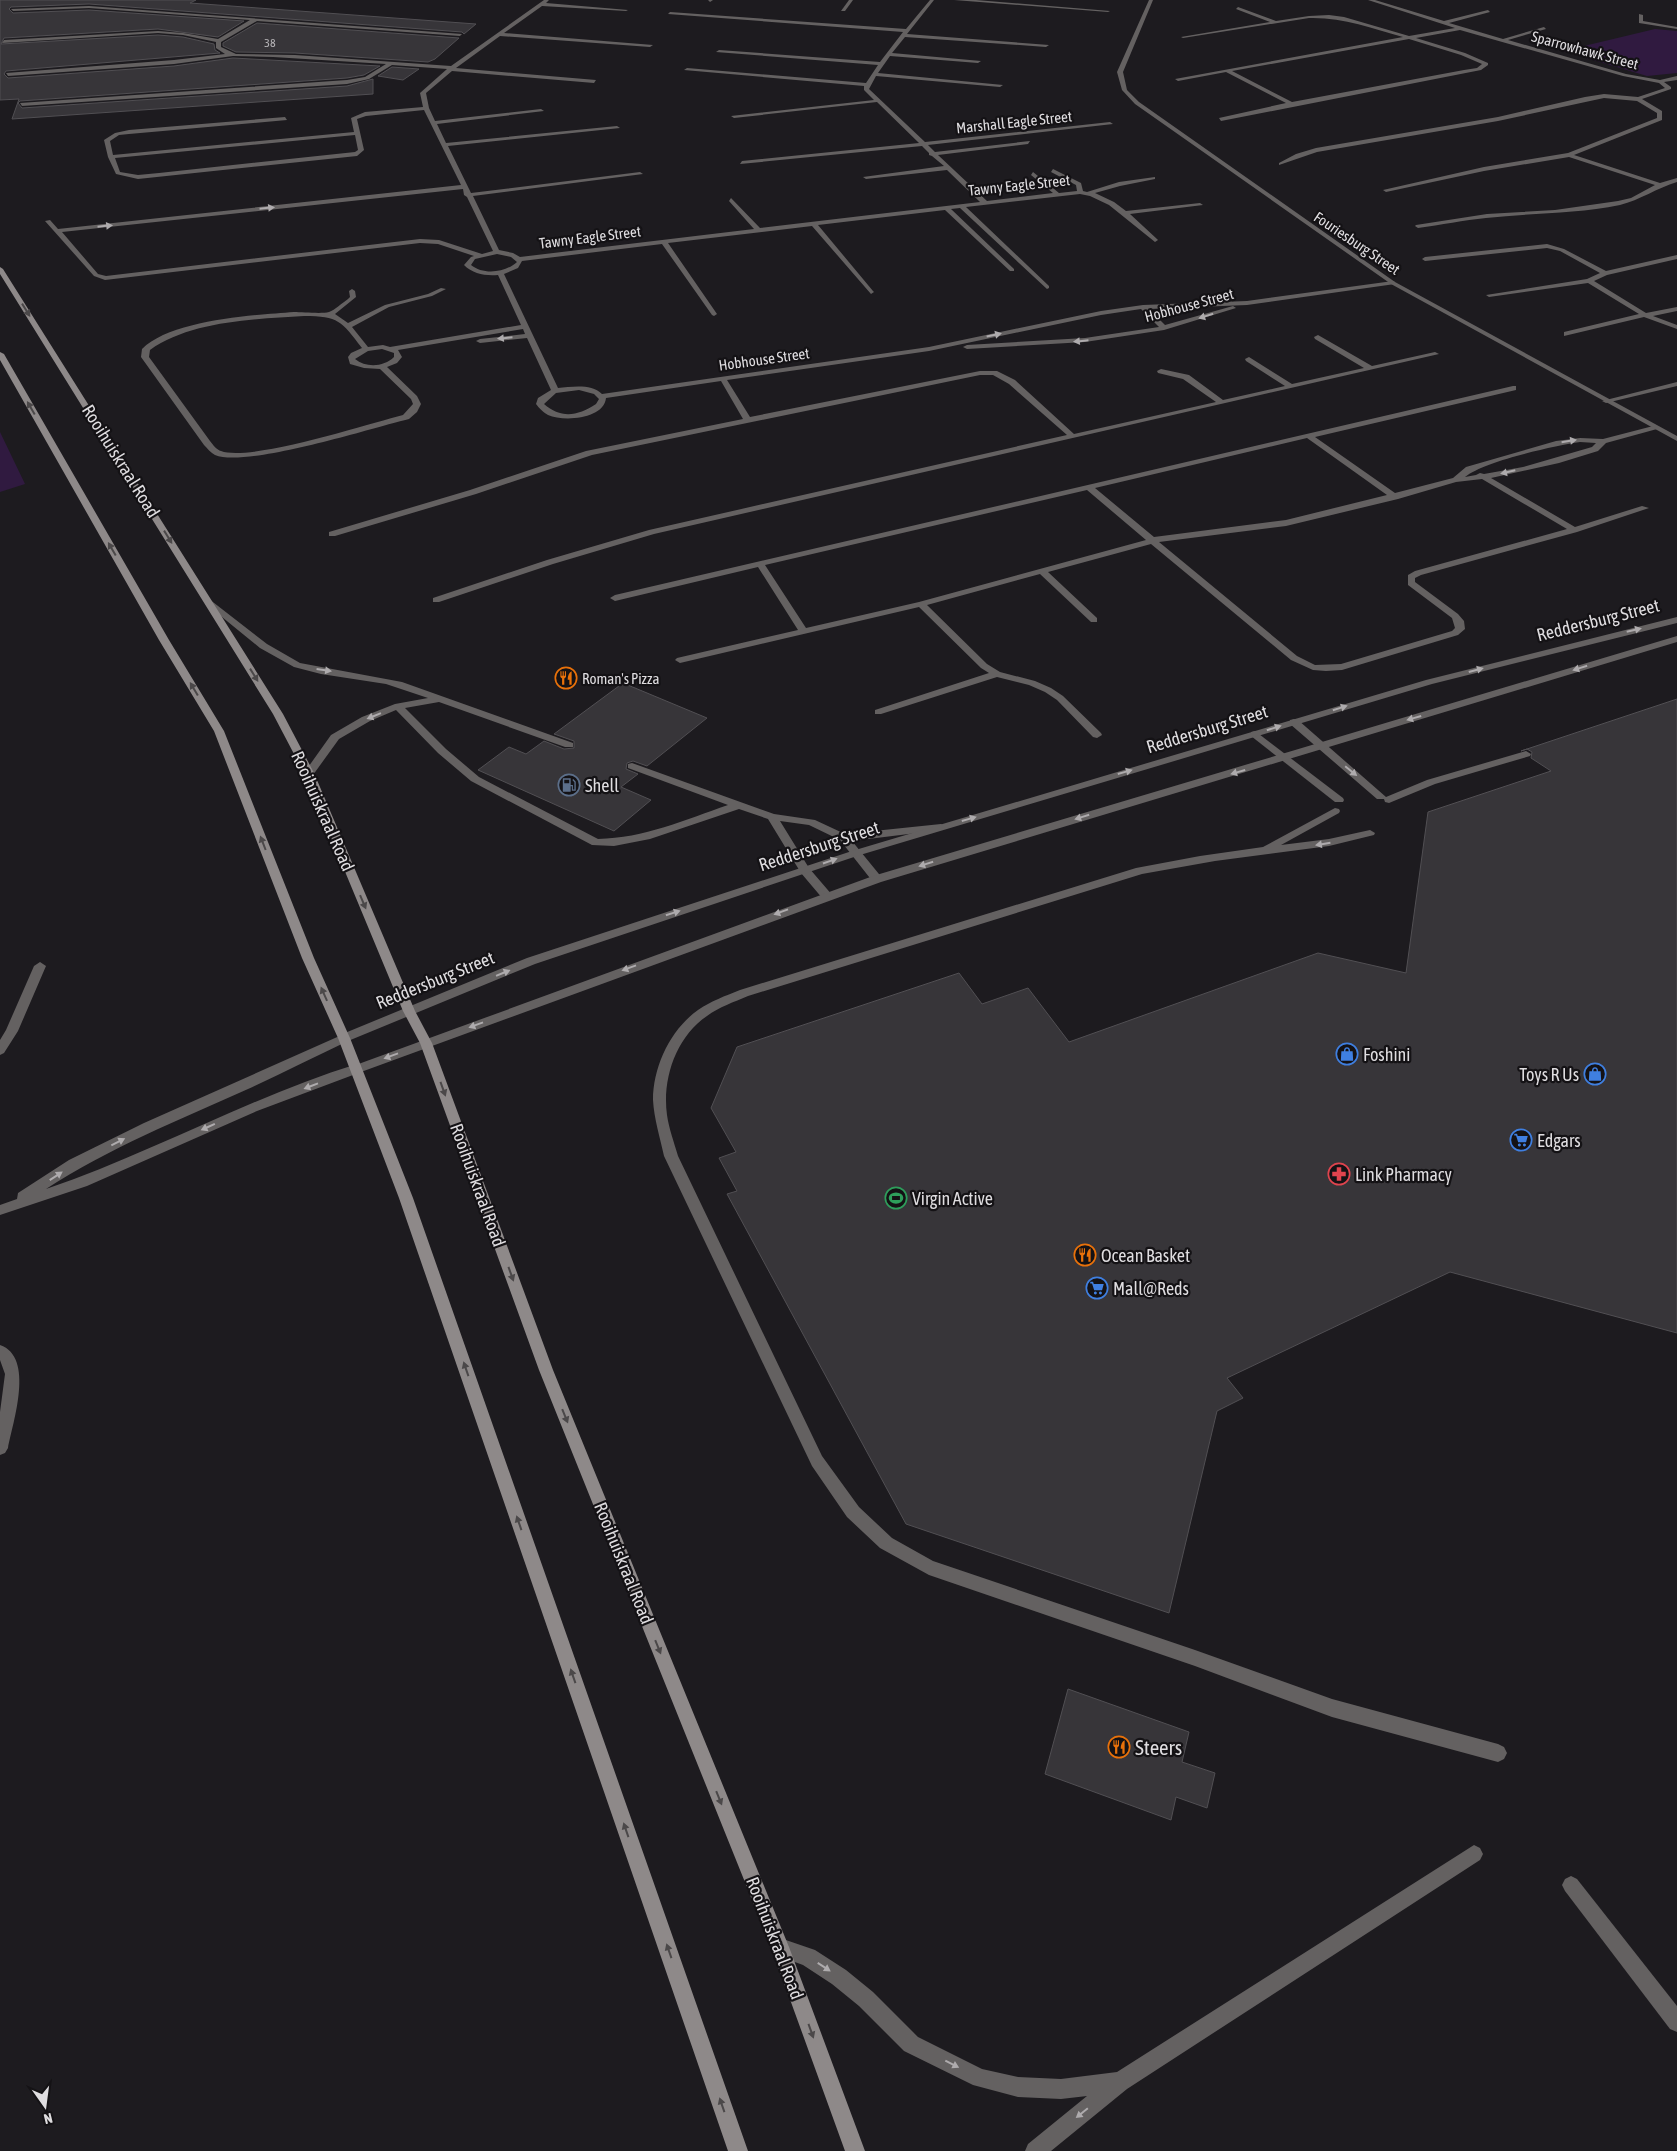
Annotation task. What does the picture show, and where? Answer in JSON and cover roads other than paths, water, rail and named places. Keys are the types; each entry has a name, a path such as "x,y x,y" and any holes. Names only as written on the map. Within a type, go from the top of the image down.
{"main road":[{"name":"Rooihuiskraal Road","path":"0,269 278,714 309,773 409,1011 426,1043 546,1370 780,1946 855,2151"},
{"path":"0,354 164,640 219,731 308,958 357,1069 406,1198 738,2151"}],"street":[{"path":"843,10 851,0"},
{"path":"932,0 880,64 866,85 866,90 931,154 984,202"},
{"path":"956,0 1108,11"},
{"path":"1037,6 1040,0"},
{"name":"Fouriesburg Street","path":"1151,0 1120,72 1120,82 1126,93 1150,112 1394,283 1677,440"},
{"name":"Sparrowhawk Street","path":"1370,0 1442,23 1625,75 1661,82 1669,88 1676,90"},
{"path":"497,252 443,145 426,108 423,93 498,34 544,2 626,10"},
{"path":"13,10 102,8 460,35"},
{"path":"1238,8 1278,23"},
{"path":"1442,23 1488,11"},
{"path":"670,13 1046,45"},
{"path":"1641,15 1641,22 1646,24 1677,28"},
{"path":"1184,37 1314,17 1335,16 1463,54 1486,64 1479,69 1221,119"},
{"path":"4,42 158,32 219,40 256,19"},
{"path":"1178,79 1460,28"},
{"name":"Sparrowhawk Street","path":"1502,40 1544,28"},
{"path":"498,34 650,45"},
{"path":"219,40 218,46 221,51 234,54 391,63 594,81"},
{"path":"719,52 880,64"},
{"path":"8,74 174,62 234,54"},
{"path":"890,54 978,61"},
{"path":"22,104 347,82 367,78 391,63"},
{"path":"686,70 866,85"},
{"path":"1226,70 1292,104"},
{"path":"875,74 1000,85"},
{"name":"Sparrowhawk Street","path":"1661,82 1666,79 1677,78"},
{"path":"1281,164 1298,155 1316,150 1498,119 1581,99 1604,96 1638,99 1669,88"},
{"path":"1386,190 1484,169 1569,155 1660,119 1660,112 1638,99"},
{"path":"734,116 876,101"},
{"path":"285,119 117,134 107,140 116,171 122,175 138,177 160,175 357,154 361,150 354,118 360,115 426,108"},
{"path":"433,123 541,112"},
{"path":"239,123 240,130"},
{"name":"Marshall Eagle Street","path":"924,147 1110,124"},
{"path":"443,145 617,128"},
{"name":"Marshall Eagle Street","path":"742,164 1074,132"},
{"path":"111,157 357,133"},
{"path":"240,137 241,144"},
{"name":"Marshall Eagle Street","path":"931,154 1028,142"},
{"path":"1569,155 1660,185"},
{"path":"866,177 946,168"},
{"path":"1053,171 1074,180 1079,184 1080,192"},
{"path":"467,195 640,174"},
{"path":"1033,174 1057,194"},
{"path":"1089,193 1119,184 1153,178"},
{"path":"1418,226 1487,216 1555,212 1619,202 1634,199 1660,185 1677,180"},
{"path":"57,231 463,186"},
{"name":"Tawny Eagle Street","path":"519,259 1080,192 1089,193 1108,200 1155,240"},
{"path":"731,200 758,230"},
{"name":"Tawny Eagle Street","path":"960,205 1047,287"},
{"path":"1123,213 1200,205"},
{"name":"Tawny Eagle Street","path":"945,207 1012,270"},
{"path":"48,221 96,275 104,278 420,241 439,242 479,255"},
{"path":"813,223 871,292"},
{"name":"Tawny Eagle Street","path":"664,242 714,314"},
{"path":"1425,258 1547,246 1562,250 1605,273"},
{"path":"497,252 511,254 519,259 518,265 500,272 482,272 469,268 467,265 468,261 479,255 497,252"},
{"path":"1489,295 1588,281 1605,273 1677,257"},
{"path":"500,272 555,391 546,395 540,404 549,413 560,416 577,415 592,412 601,406 602,396"},
{"path":"1588,281 1644,315 1677,327"},
{"name":"Hobhouse Street","path":"555,391 579,388 597,392 602,396 929,349 1066,319 1143,307 1247,303 1394,283"},
{"path":"347,327 387,306 430,295 443,289"},
{"path":"329,315 353,297 352,291"},
{"name":"Hobhouse Street","path":"929,349 1072,342 1164,328 1247,303"},
{"path":"1143,307 1164,328"},
{"path":"1567,334 1677,309"},
{"path":"366,349 338,317 309,314 201,326 162,338 146,349 144,357 206,443 217,453 233,456 261,454 406,418 417,404 414,398 382,366"},
{"path":"398,354 398,357 393,362 382,366 364,367 353,362 351,359 354,355 366,349 390,348 525,326"},
{"path":"390,348 398,354 479,341 530,336"},
{"path":"1318,336 1370,368"},
{"path":"436,600 559,559 643,534 1435,354"},
{"path":"1249,359 1290,386"},
{"path":"1161,371 1186,377 1221,402"},
{"path":"332,534 473,492 589,453 980,373 994,373 1012,382 1072,436"},
{"path":"723,379 748,420"},
{"path":"1606,401 1677,384"},
{"path":"615,598 1513,388"},
{"path":"1456,480 1469,469 1535,449 1572,440 1603,441 1654,427"},
{"path":"1309,436 1395,497"},
{"path":"680,660 922,604 1154,540 1286,523 1395,497 1456,480 1484,477 1595,449 1603,441"},
{"path":"1535,449 1554,460"},
{"path":"1469,469 1574,530"},
{"path":"1088,487 1302,664 1327,670 1455,633 1460,629 1459,622 1455,616 1411,583 1411,577 1418,573 1574,530 1645,508"},
{"path":"760,564 804,632"},
{"path":"1042,571 1094,620"},
{"path":"208,602 282,658 296,665 377,678 569,745"},
{"path":"922,604 984,666 997,674 1032,683 1048,690 1060,698 1096,735"},
{"name":"Reddersburg Street","path":"4,1208 74,1164 141,1130 344,1038 530,961 856,853 1294,722 1429,682 1677,620"},
{"name":"Reddersburg Street","path":"4,1208 82,1182 252,1108 827,896 877,879 1320,745 1677,639"},
{"path":"878,712 997,674"},
{"path":"309,773 335,737 366,719 398,706 438,699"},
{"path":"398,706 442,751 475,779 596,843 618,843 640,839 738,805"},
{"path":"1294,722 1385,799 1431,782 1526,754"},
{"path":"1255,734 1339,800"},
{"path":"632,766 772,817 812,822 844,838 877,879"},
{"path":"1262,851 1335,811"},
{"path":"772,817 805,870 827,896"},
{"path":"844,838 941,827"},
{"path":"1370,833 1347,840 1319,845 1185,861 1140,871 744,993 714,1005 689,1024 671,1048 662,1076 661,1113 672,1156 817,1461 853,1512 886,1543 929,1567 1195,1658 1332,1708 1498,1753"},
{"path":"0,1050 12,1031 40,966"},
{"path":"0,1351 4,1353 12,1367 12,1381 0,1448"},
{"path":"1035,2151 1120,2082 1474,1854"},
{"path":"1571,1885 1677,2022"},
{"path":"780,1946 808,1956 839,1977 866,1999 911,2044 980,2078 1018,2087 1061,2089 1120,2082"}],"place":[{"name":"Roman's Pizza","path":"566,678"},
{"name":"Shell","path":"569,785"},
{"name":"Foshini","path":"1347,1054"},
{"name":"Toys R Us","path":"1595,1074"},
{"name":"Edgars","path":"1521,1140"},
{"name":"Link Pharmacy","path":"1339,1174"},
{"name":"Virgin Active","path":"896,1198"},
{"name":"Ocean Basket","path":"1085,1255"},
{"name":"Mall@Reds","path":"1097,1288"},
{"name":"Steers","path":"1119,1747"}]}
